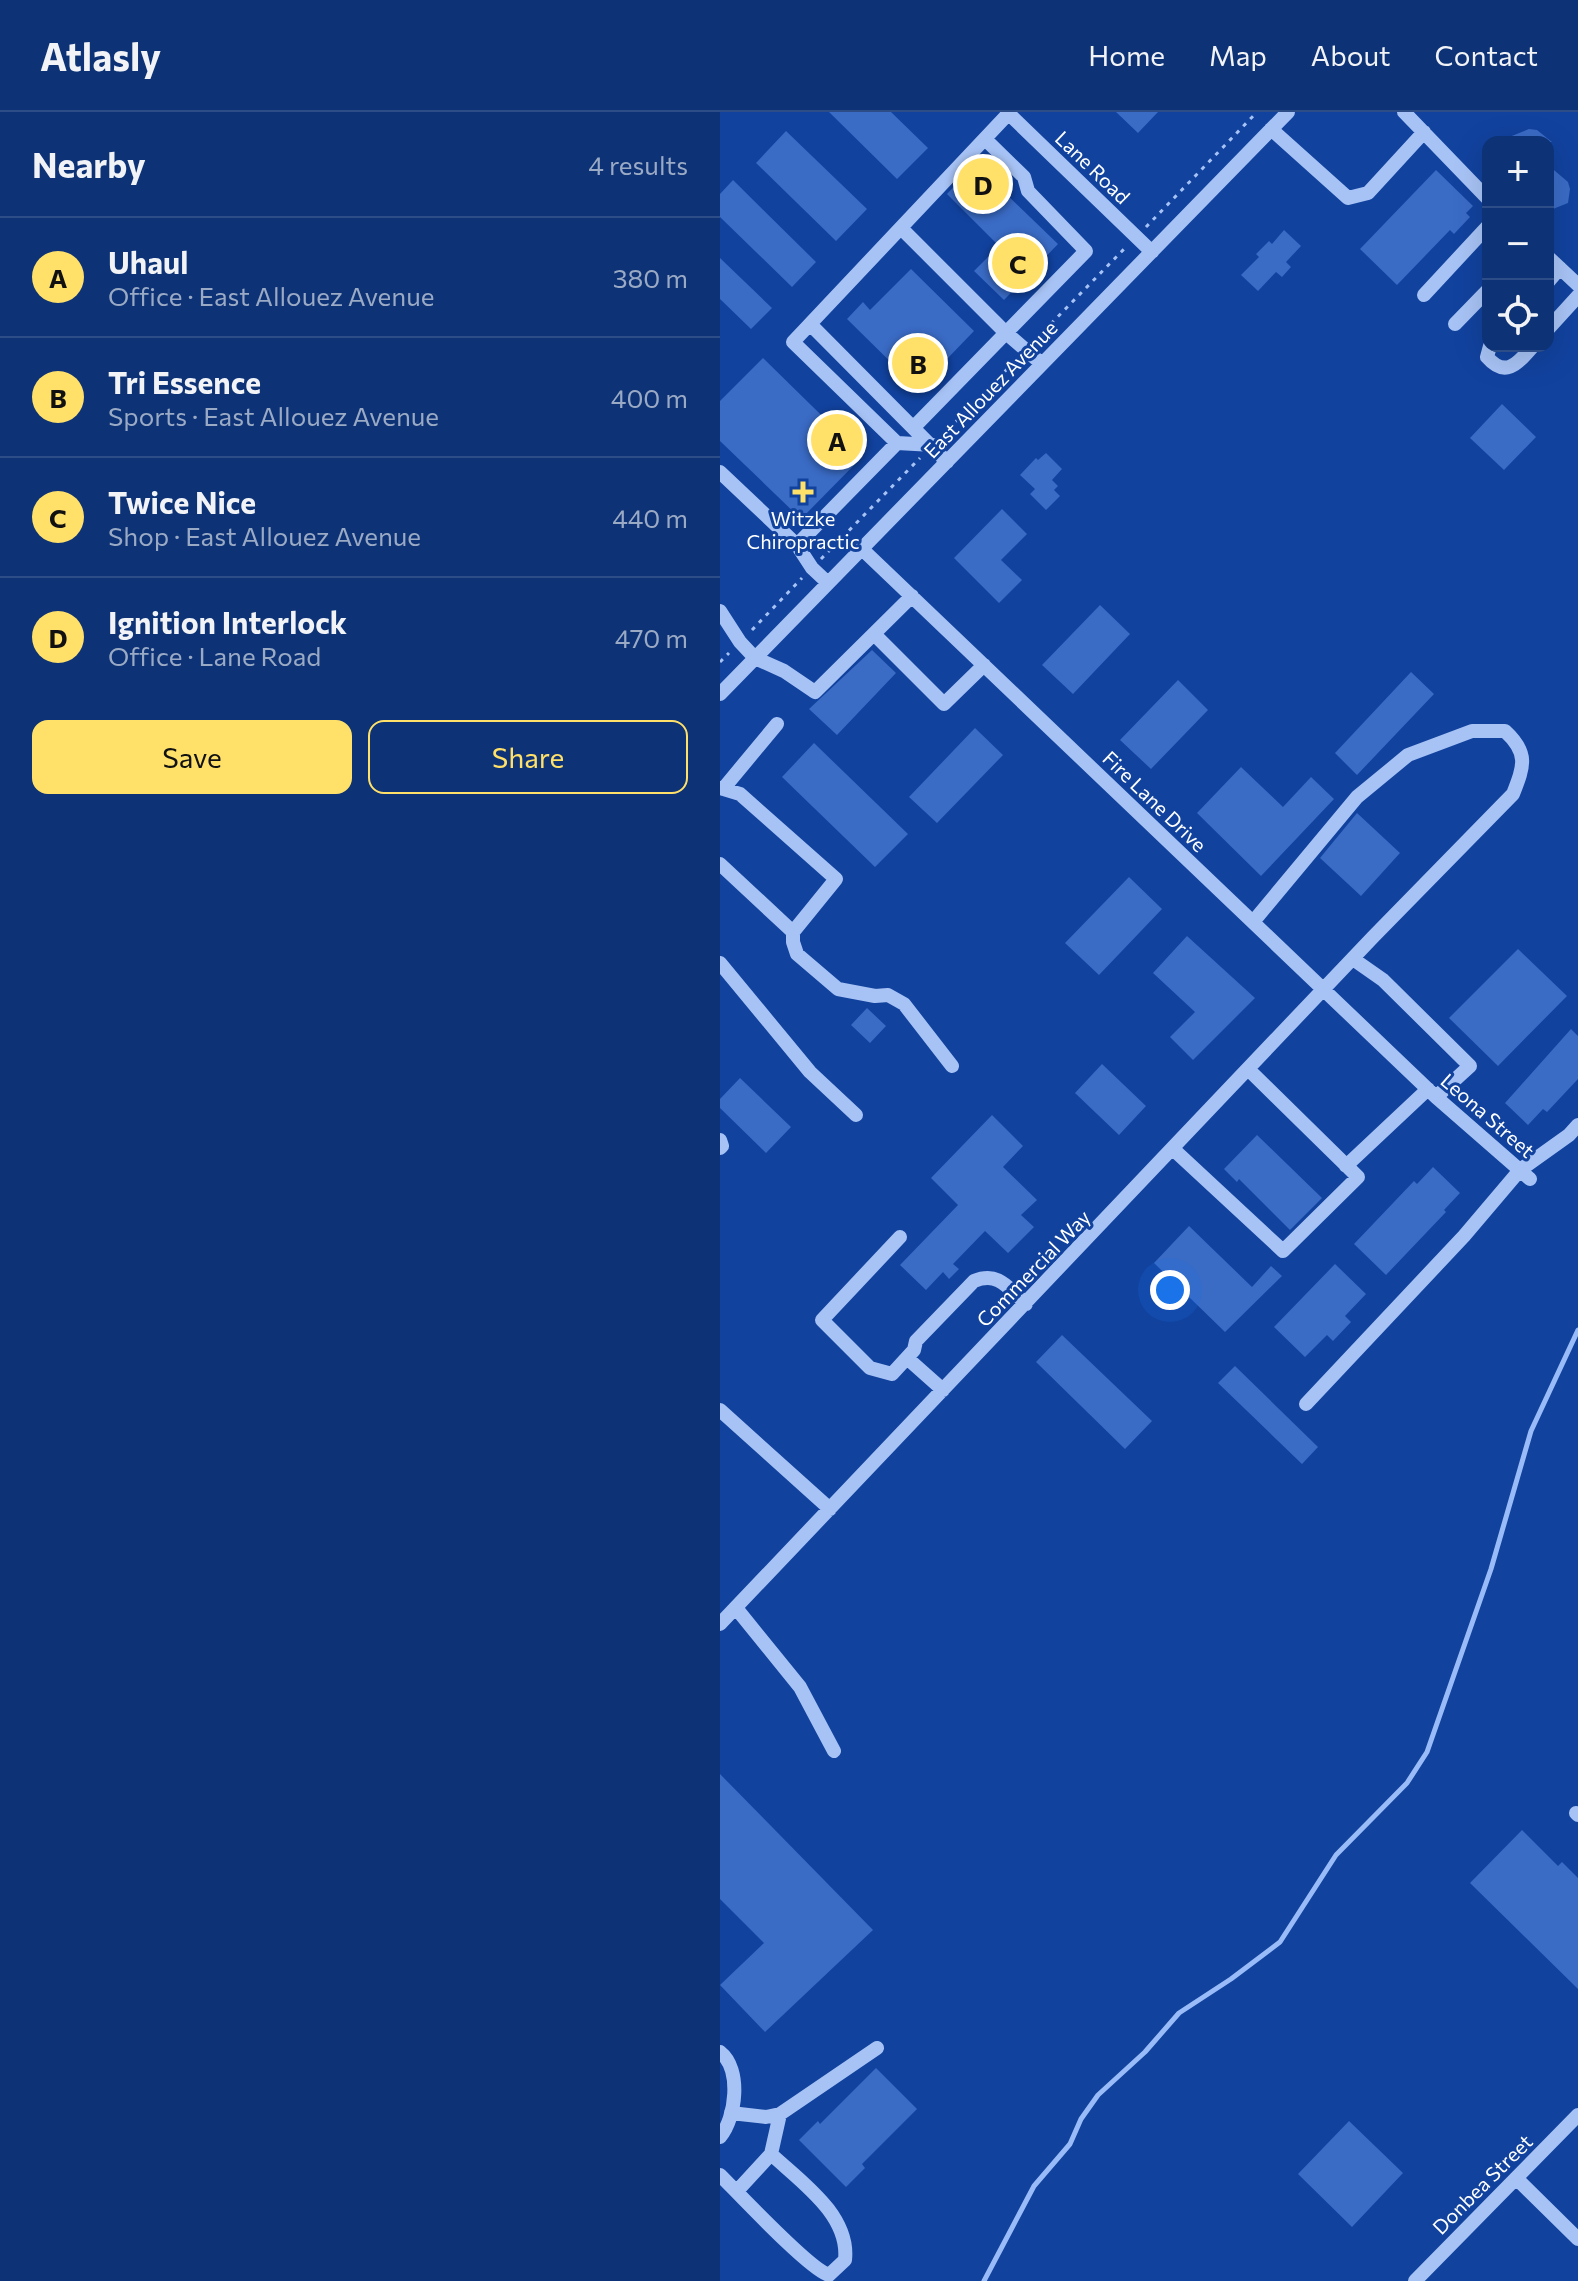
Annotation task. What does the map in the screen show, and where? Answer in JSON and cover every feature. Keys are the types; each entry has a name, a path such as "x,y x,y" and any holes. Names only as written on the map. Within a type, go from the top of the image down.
{"street":[{"name":"East Allouez Avenue","path":"720,694 1288,112"},
{"path":"1404,112 1482,193"},
{"name":"Lane Road","path":"1008,113 1152,252"},
{"path":"933,445 897,443 793,342 1008,113"},
{"path":"1271,129 1348,198 1368,193 1424,132"},
{"path":"914,427 1086,251 1028,191 1024,177 985,139"},
{"path":"901,228 1006,333 1042,364"},
{"path":"1424,295 1482,232"},
{"path":"1554,262 1578,285"},
{"path":"1550,280 1560,268"},
{"path":"1455,324 1482,296"},
{"path":"1554,322 1578,296"},
{"path":"810,324 947,462"},
{"path":"1488,352 1487,357 1495,366 1505,369 1518,363 1528,352"},
{"path":"797,545 897,443"},
{"path":"720,472 797,545 812,568 828,583"},
{"name":"Fire Lane Drive","path":"862,549 1428,1089"},
{"path":"722,619 755,658 784,671 815,692 912,596"},
{"path":"874,634 944,704 984,665"},
{"path":"777,724 722,788 740,794 836,879 793,932 797,954 838,989 875,996 888,995 904,1004 952,1066"},
{"name":"Commercial Way","path":"720,1624 1325,991 1373,937 1513,794 1524,768 1519,744 1505,731 1472,731 1408,755 1357,797 1253,922"},
{"path":"720,864 793,932"},
{"path":"1346,1166 1428,1089 1470,1066 1383,980 1353,959"},
{"path":"720,963 810,1072 856,1115"},
{"path":"1173,1149 1283,1251 1358,1177 1249,1070"},
{"name":"Leona Street","path":"1428,1089 1525,1174"},
{"path":"1306,1404 1464,1236 1578,1125"},
{"path":"720,1140 720,1148"},
{"path":"900,1237 822,1320 870,1368 892,1374 914,1350 916,1341 974,1281 995,1277 1026,1304"},
{"path":"907,1358 943,1390"},
{"path":"720,1410 830,1509"},
{"path":"736,1608 800,1687 834,1751"},
{"path":"731,2113 766,2117 780,2114 877,2048"},
{"path":"720,2052 726,2056 735,2088 728,2128 720,2137"},
{"path":"737,2191 771,2154 780,2114"},
{"name":"Donbea Street","path":"1415,2281 1578,2115"},
{"path":"720,2175 821,2273 829,2275 845,2260 847,2244 843,2231 823,2203 771,2154"},
{"path":"1516,2178 1578,2239"}],"path":[{"path":"720,662 1257,112"}],"building":[{"path":"829,112 891,112 928,148 897,179"},
{"path":"1116,112 1158,112 1138,133"},
{"path":"1529,129 1544,136 1512,136"},
{"path":"786,131 867,209 836,241 756,163"},
{"path":"975,164 1058,244 1004,300 974,271 999,246 947,194"},
{"path":"1436,170 1473,206 1466,213 1470,217 1454,234 1450,230 1397,285 1360,249"},
{"path":"1554,170 1568,182 1568,203 1554,209"},
{"path":"733,180 816,262 792,287 720,217 720,194"},
{"path":"1284,230 1301,246 1286,262 1291,267 1282,277 1276,272 1258,291 1241,275 1259,257 1256,254 1269,241 1272,244"},
{"path":"720,258 772,308 751,329 720,299"},
{"path":"911,269 974,331 918,389 847,319 863,302 870,310"},
{"path":"763,358 863,456 801,519 720,441 720,401"},
{"path":"1502,404 1536,437 1504,470 1470,438"},
{"path":"1046,453 1062,469 1052,480 1058,486 1054,490 1060,496 1046,510 1030,494 1035,489 1020,475 1036,458 1038,460"},
{"path":"1002,509 1027,534 1001,560 1022,580 999,603 954,558"},
{"path":"1100,605 1130,634 1073,694 1042,665"},
{"path":"872,650 896,673 837,735 809,709"},
{"path":"1411,672 1434,694 1357,775 1335,753"},
{"path":"1178,680 1208,710 1151,769 1120,740"},
{"path":"975,728 1003,755 937,823 909,797"},
{"path":"814,743 908,834 875,867 782,777"},
{"path":"1241,767 1283,807 1311,777 1334,799 1261,876 1197,813"},
{"path":"1357,813 1400,853 1361,896 1320,858"},
{"path":"1129,877 1162,909 1099,975 1065,943"},
{"path":"1187,936 1255,998 1193,1060 1170,1037 1195,1012 1153,973"},
{"path":"1518,949 1567,996 1498,1066 1449,1018"},
{"path":"867,1008 886,1026 870,1043 851,1025"},
{"path":"1571,1029 1578,1036 1578,1079 1547,1112 1543,1109 1528,1125 1505,1103"},
{"path":"1102,1064 1146,1106 1119,1135 1075,1093"},
{"path":"740,1078 791,1127 766,1153 720,1108 720,1099"},
{"path":"992,1115 1023,1146 1003,1167 1037,1200 1021,1215 1034,1227 1008,1253 985,1231 953,1264 959,1269 949,1279 943,1272 926,1290 900,1265 958,1205 931,1178"},
{"path":"1257,1135 1322,1198 1290,1230 1239,1179 1237,1182 1224,1169"},
{"path":"1433,1167 1460,1193 1386,1275 1354,1244 1414,1181 1417,1184"},
{"path":"1189,1226 1252,1287 1271,1266 1282,1276 1225,1332 1154,1263"},
{"path":"1335,1264 1366,1294 1345,1316 1351,1322 1333,1341 1327,1335 1305,1357 1274,1327"},
{"path":"1062,1335 1152,1421 1125,1449 1036,1362"},
{"path":"1235,1366 1318,1447 1302,1464 1218,1383"},
{"path":"720,1774 873,1930 765,2032 720,1985 764,1943 720,1899"},
{"path":"1522,1830 1558,1866 1562,1862 1578,1878 1578,1989 1470,1883"},
{"path":"876,2068 917,2109 862,2164 865,2168 846,2187 799,2140 818,2121 820,2124"},
{"path":"1349,2121 1403,2173 1352,2227 1298,2174"}],"waterway":[{"path":"984,2281 1034,2186 1070,2144 1081,2119 1098,2095 1145,2052 1179,2013 1280,1942 1336,1855 1407,1783 1427,1752 1491,1569 1531,1431 1578,1330"}],"place":[{"name":"Ignition Interlock","path":"983,184"},
{"name":"Twice Nice","path":"1018,263"},
{"name":"Tri Essence","path":"918,363"},
{"name":"Uhaul","path":"837,440"},
{"name":"Witzke Chiropractic","path":"803,492"}]}
